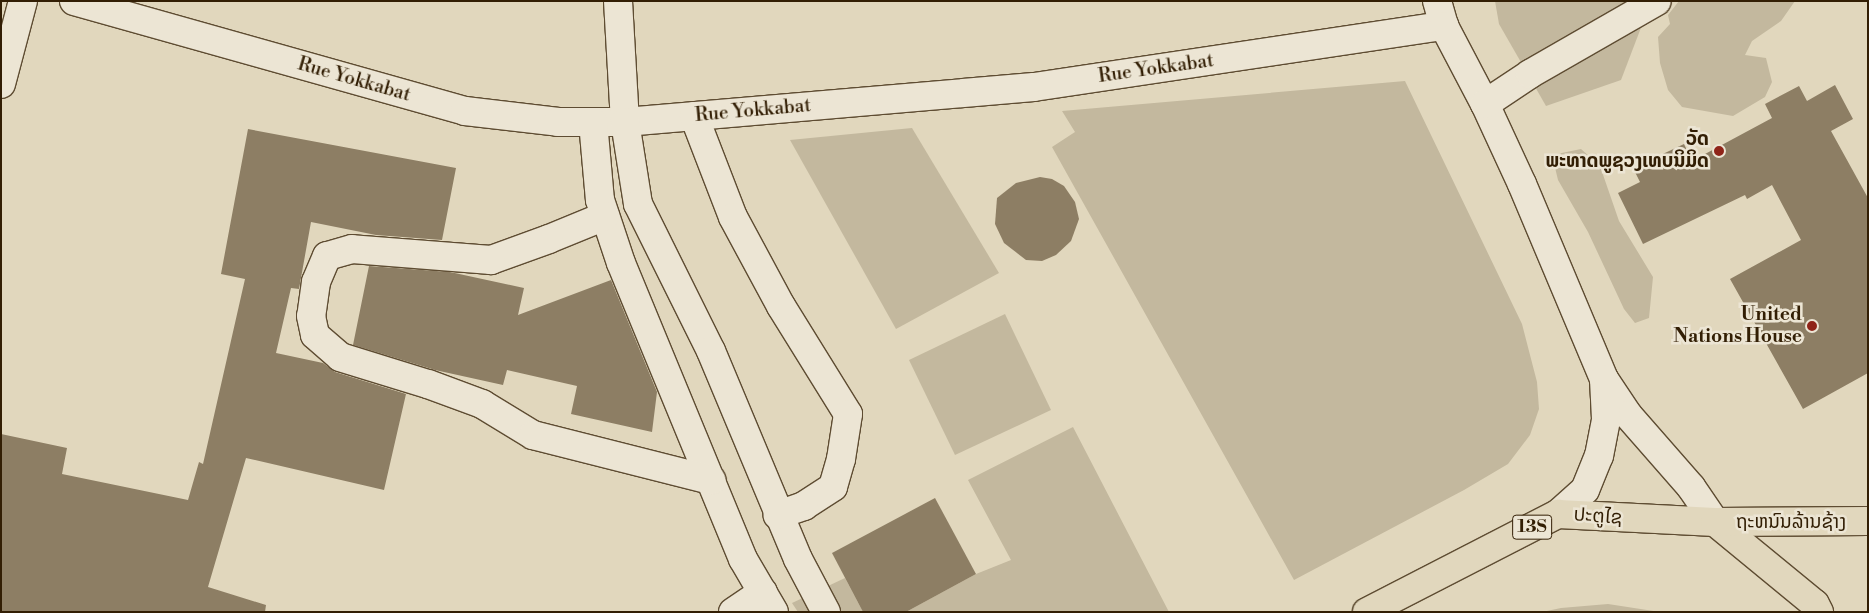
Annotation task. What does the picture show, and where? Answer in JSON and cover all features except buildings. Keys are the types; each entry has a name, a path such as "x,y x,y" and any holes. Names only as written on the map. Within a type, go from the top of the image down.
{"highway":[{"name":"ປະຕູໄຊ","path":"1367,612 1558,514 1714,522"},
{"name":"ຖະຫນົນລ້ານຊ້າງ","path":"1714,522 1868,521"},
{"path":"1714,522 1814,604 1819,612"}],"street":[{"path":"1,84 23,1"},
{"name":"Rue Yokkabat","path":"74,1 465,111 558,122 625,122 1034,87 1441,14"},
{"path":"618,1 625,122 638,204 711,351 778,515 798,559 826,612"},
{"path":"1485,104 1530,74 1657,1"},
{"path":"1441,14 1522,184 1604,378 1628,415 1691,487 1714,522"},
{"path":"694,116 733,217 782,306 848,414 841,459 833,487 804,506 778,515"},
{"path":"593,122 600,200 621,263 744,558 769,602 732,612"},
{"path":"606,216 491,260 352,249 327,256 316,282 312,307 311,316 315,335 340,357 428,384 482,404 532,435 711,480"},
{"path":"1558,514 1585,490 1599,456 1606,419 1604,378"}],"shaded area":[{"path":"1495,1 1642,1 1642,25 1621,80 1546,106 1499,24"},
{"path":"1679,1 1795,1 1781,21 1752,41 1745,55 1766,58 1772,82 1765,97 1733,116 1682,107 1668,90 1660,63 1658,37 1670,24 1668,15"},
{"path":"1405,81 1522,324 1537,382 1539,409 1530,435 1508,464 1464,490 1294,580 1052,147 1075,132 1062,111"},
{"path":"912,128 999,273 896,329 790,140"},
{"path":"1581,149 1600,166 1619,221 1653,277 1649,318 1635,323 1624,309 1588,232 1558,180 1552,155"},
{"path":"1005,314 1051,410 955,455 909,360"},
{"path":"1073,427 1169,612 906,612 976,574 1011,560 968,480"},
{"path":"845,578 863,612 798,612 792,603"},
{"path":"1608,604 1660,612 1542,612 1561,608"}],"place":[{"name":"ວັດ ພະທາດພູຊວງເທບນິມິດ","path":"1719,151"},
{"name":"United Nations House","path":"1812,326"}]}
